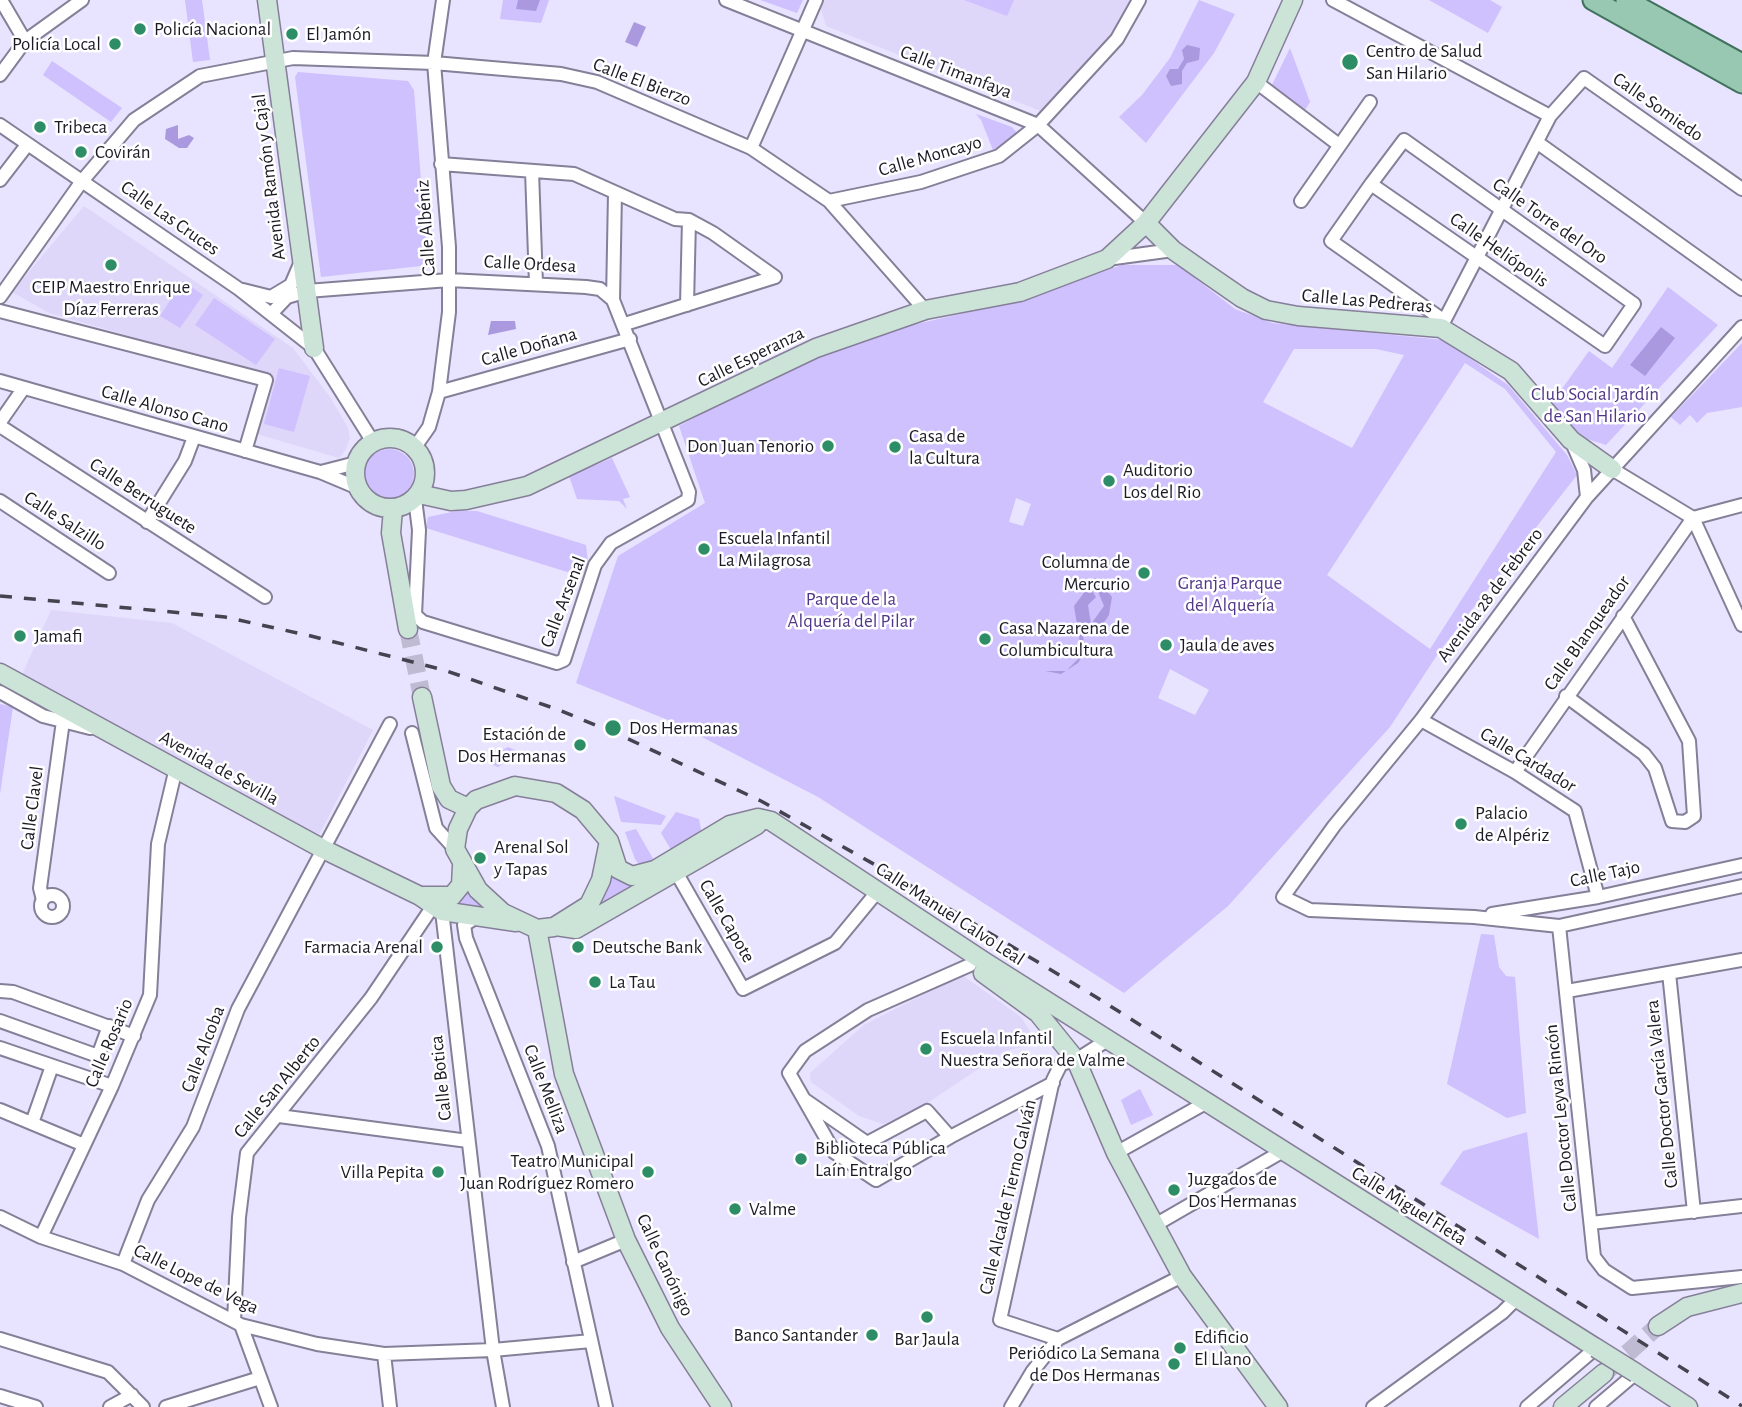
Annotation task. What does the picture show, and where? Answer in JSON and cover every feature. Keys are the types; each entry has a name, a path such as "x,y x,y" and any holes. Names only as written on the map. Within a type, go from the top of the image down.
{"main road":[{"path":"1593,0 1742,83"},
{"path":"1626,0 1742,64"}],"street":[{"path":"1,0 25,41"},
{"path":"0,75 25,41 82,0"},
{"name":"Avenida Ramón y Cajal","path":"267,0 300,264 307,291 314,348"},
{"name":"Calle Albéniz","path":"415,447 429,427 439,392 449,312 434,63 443,0"},
{"name":"Calle Timanfaya","path":"726,0 1038,125 1146,223"},
{"path":"751,148 816,0"},
{"name":"Calle Moncayo","path":"829,201 921,182 999,156 1038,125 1117,39 1139,0"},
{"name":"Calle Esperanza","path":"1107,259 1146,223 1256,82 1293,0"},
{"path":"1333,0 1550,116"},
{"name":"Calle El Bierzo","path":"0,297 82,181 134,120 200,76 276,59 434,63 561,75 597,82 751,148 829,201 925,310"},
{"name":"Calle Somiedo","path":"1442,324 1550,116 1584,78 1742,189"},
{"path":"1256,82 1339,145"},
{"path":"1301,201 1370,102"},
{"name":"Calle Las Cruces","path":"0,125 239,289 314,348 373,442"},
{"name":"Calle Torre del Oro","path":"1371,184 1404,140 1634,304 1605,346"},
{"path":"1538,143 1742,289"},
{"path":"0,180 27,145"},
{"path":"441,164 574,174 675,219 689,220 713,233 775,277 625,324"},
{"path":"531,171 536,284"},
{"path":"1371,184 1331,241 1442,324"},
{"name":"Calle Heliópolis","path":"1371,184 1605,346"},
{"path":"615,192 613,300 625,324 661,424"},
{"path":"687,305 689,220"},
{"name":"Calle Las Pedreras","path":"1146,223 1173,250 1242,298 1266,310 1298,316 1442,324 1511,371 1571,440 1612,468"},
{"name":"Calle Esperanza","path":"417,496 451,501 466,500 527,486 816,348 925,310 1020,292 1107,259 1173,250"},
{"path":"239,289 271,297 291,285 300,264"},
{"name":"Calle Ordesa","path":"307,291 449,280 586,287 600,289 613,300"},
{"path":"271,314 287,297 307,291"},
{"path":"0,311 266,380 246,451"},
{"name":"Avenida 28 de Febrero","path":"1283,897 1334,826 1421,720 1587,497 1742,327"},
{"name":"Calle Doñana","path":"439,392 629,339"},
{"name":"Calle Alonso Cano","path":"0,381 320,472 358,488"},
{"path":"0,424 23,389"},
{"name":"Calle Berruguete","path":"0,424 265,597"},
{"name":"Calle Arsenal","path":"417,496 419,530 415,615 423,622 556,663 564,660 595,565 611,543 688,500 689,492 661,424"},
{"path":"147,522 185,461 194,437"},
{"path":"387,438 402,440 415,447 426,470 417,496 393,509 373,505 358,488 354,476 362,451 373,442 387,438"},
{"name":"Calle Las Pedreras","path":"1571,440 1584,470 1587,497"},
{"name":"Calle Alonso Cano","path":"320,472 356,463"},
{"path":"1612,468 1692,518 1742,625"},
{"name":"Calle Salzillo","path":"0,502 109,573"},
{"path":"1692,518 1742,505"},
{"path":"393,509 391,533 408,629"},
{"name":"Calle Blanqueador","path":"1515,772 1692,518"},
{"path":"1566,696 1644,754 1655,768 1672,821 1685,822 1694,816 1689,741 1623,617"},
{"path":"0,665 70,704 104,729"},
{"name":"Avenida de Sevilla","path":"0,673 323,849 432,904 475,918 529,926"},
{"path":"0,692 43,716 104,729"},
{"path":"422,697 441,786 449,799 468,808"},
{"name":"Calle Cardador","path":"1421,720 1515,772 1575,811 1598,897"},
{"name":"Calle Clavel","path":"43,900 40,888 62,721"},
{"name":"Calle Alcoba","path":"122,1264 148,1200 193,1127 238,1009 390,724"},
{"path":"412,733 436,828 459,858 478,890 503,913 529,926 576,929 754,826 771,821"},
{"name":"Calle Rosario","path":"41,1237 112,1086 150,995 159,844 176,768"},
{"path":"459,858 458,829 468,808 483,797 515,786 556,793 583,810 608,841 618,869 632,876 655,870 730,825 758,818 771,821"},
{"name":"Calle Manuel Calvo Leal","path":"771,821 978,963 1109,1040"},
{"path":"556,926 589,905 601,880 608,841"},
{"name":"Avenida de Sevilla","path":"432,904 452,896 461,885 459,858"},
{"name":"Calle Tajo","path":"1474,917 1598,897 1742,865"},
{"name":"Calle Capote","path":"676,872 743,989 835,943 879,894"},
{"name":"Calle Tajo","path":"1283,897 1310,910 1474,917 1559,926 1742,886"},
{"name":"Calle San Alberto","path":"237,1323 239,1217 247,1153 371,998 432,904"},
{"name":"Calle Botica","path":"432,904 468,1141 493,1350 503,1407"},
{"name":"Calle Melliza","path":"475,918 464,925 466,938 548,1146 606,1407"},
{"name":"Calle Canónigo","path":"529,926 564,1074 626,1240 670,1328 722,1407"},
{"name":"Calle Doctor Leyva Rincón","path":"1559,926 1594,1257 1604,1270 1632,1288 1742,1277"},
{"path":"1567,991 1742,960"},
{"path":"1109,1040 1076,1060 1060,1064 1053,1083 950,1137 876,1180 834,1152 789,1073 805,1051 868,1010 978,963 1038,1013 1076,1060 1116,1153 1182,1276 1278,1407"},
{"name":"Calle Doctor García Valera","path":"1669,973 1694,1212"},
{"path":"0,991 13,992 134,1036"},
{"path":"0,1021 98,1056 109,1026"},
{"name":"Calle Miguel Fleta","path":"1109,1040 1688,1407"},
{"path":"0,1048 112,1086"},
{"path":"32,1124 52,1066"},
{"name":"Calle Alcalde Tierno Galván","path":"1053,1083 1000,1320 1058,1339"},
{"path":"805,1100 867,1143 927,1111 950,1137"},
{"path":"1116,1153 1209,1101"},
{"path":"0,1111 84,1144"},
{"path":"279,1116 468,1141"},
{"path":"1155,1226 1283,1152"},
{"path":"1591,1223 1742,1206"},
{"name":"Calle Lope de Vega","path":"0,1217 41,1237 122,1264 237,1323 317,1344 384,1354 493,1350 591,1341"},
{"path":"573,1262 626,1240"},
{"path":"1011,1407 1032,1372 1058,1339 1182,1276"},
{"path":"1658,1326 1687,1307 1742,1293"},
{"path":"1373,1407 1502,1313 1517,1298"},
{"path":"237,1323 271,1407"},
{"path":"0,1339 108,1372 143,1407"},
{"path":"1527,1407 1596,1348"},
{"path":"384,1354 390,1407"},
{"path":"1563,1407 1604,1373"},
{"path":"1596,1407 1636,1373"},
{"path":"166,1407 260,1378"},
{"path":"110,1407 132,1395"},
{"path":"0,1396 36,1407"}],"shaded area":[{"path":"518,0 540,0 536,11 516,9"},
{"path":"825,0 1133,0 1114,33 1043,112 826,26 821,9"},
{"path":"634,22 646,27 637,47 625,42"},
{"path":"1187,45 1200,48 1199,60 1187,63 1182,71 1182,84 1171,86 1166,76 1170,69 1178,69 1184,59 1182,50"},
{"path":"178,125 178,139 189,135 194,138 187,148 179,148 165,139 166,129"},
{"path":"84,206 293,348 330,397 348,428 350,438 339,458 257,434 271,376 49,313 12,292"},
{"path":"491,321 515,321 516,329 488,335"},
{"path":"1661,327 1675,338 1645,376 1630,365"},
{"path":"1096,578 1112,597 1109,615 1099,630 1082,631 1085,647 1083,655 1078,663 1067,670 1082,655 1074,606 1083,594 1084,582","holes":["1096,587 1104,606 1091,624 1088,605 1096,597 1091,589"]},
{"path":"51,610 172,623 373,730 319,835 21,677"},
{"path":"1045,671 1066,671 1061,674"},
{"name":"Escuela Infantil Nuestra Señora de Valme","path":"962,975 1021,1017 1032,1034 1026,1046 1005,1051 917,1110 883,1124 859,1116 811,1082 810,1073 864,1025"}],"green space":[{"path":"185,0 202,0 210,60 193,62"},
{"path":"503,0 549,0 541,23 500,19"},
{"path":"760,0 803,0 797,13"},
{"path":"964,0 1014,0 1007,16"},
{"path":"1199,0 1235,14 1214,53 1146,143 1119,117 1142,95 1170,58"},
{"path":"1429,0 1490,0 1502,7 1488,33"},
{"path":"1290,48 1310,102 1305,110 1272,85"},
{"path":"52,61 122,108 111,122 43,75"},
{"path":"298,72 408,81 414,90 427,258 421,266 321,277 295,77"},
{"path":"976,114 1012,127 1017,133 1015,138 993,150"},
{"name":"Parque de la Alquería del Pilar","path":"1122,265 1178,265 1235,309 1272,323 1444,340 1508,385 1567,455 1577,475 1439,652 1390,727 1228,906 1124,993 818,797 673,722 576,683 618,556 705,503 679,426 790,367 868,335 1022,300","holes":["1294,349 1376,349 1404,355 1352,448 1263,402","1465,363 1505,389 1556,452 1430,649 1327,575","1016,498 1031,504 1023,526 1009,522","1170,669 1209,690 1195,715 1158,698"]},
{"path":"183,281 203,295 180,328 160,316"},
{"name":"Club Social Jardín de San Hilario","path":"1668,287 1718,325 1606,445 1571,434 1549,407 1589,351 1612,368"},
{"path":"214,298 275,339 256,365 195,325"},
{"path":"1742,343 1742,407 1707,413 1697,423 1690,415 1680,425 1671,417"},
{"path":"279,368 310,376 294,432 264,424"},
{"path":"389,449 407,456 414,474 407,492 389,499 371,492 364,474 371,456"},
{"path":"612,458 630,497 623,499 627,509 619,501 577,499 569,476"},
{"path":"457,511 477,511 586,545 588,562 584,572 577,575 426,528 428,517"},
{"path":"0,704 13,707 0,794"},
{"path":"508,747 522,753 498,767 493,765 498,752"},
{"path":"614,796 666,816 661,825 621,822"},
{"path":"676,812 699,819 701,829 699,838 673,853 661,833"},
{"path":"636,829 655,862 641,867 635,859 625,832"},
{"path":"610,869 625,883 641,881 595,913"},
{"path":"468,885 475,901 488,915 447,906"},
{"path":"1481,934 1494,935 1499,967 1506,976 1515,977 1526,1113 1507,1118 1447,1084"},
{"path":"1140,1089 1153,1115 1131,1125 1121,1100"},
{"path":"1527,1132 1539,1239 1440,1184 1463,1151"}],"tunnel":[{"path":"408,629 422,697"},
{"path":"1607,1371 1658,1326"}],"railway":[{"path":"0,596 225,617 311,636 444,670 559,710 624,737 761,801 888,872 1096,997 1742,1406"}],"place":[{"name":"Policía Nacional","path":"140,29"},
{"name":"El Jamón","path":"292,34"},
{"name":"Policía Local","path":"115,44"},
{"name":"Centro de Salud San Hilario","path":"1350,62"},
{"name":"Tribeca","path":"40,127"},
{"name":"Covirán","path":"81,152"},
{"name":"CEIP Maestro Enrique Díaz Ferreras","path":"111,265"},
{"name":"Don Juan Tenorio","path":"828,446"},
{"name":"Casa de la Cultura","path":"895,447"},
{"name":"Auditorio Los del Rio","path":"1109,481"},
{"name":"Escuela Infantil La Milagrosa","path":"704,549"},
{"name":"Columna de Mercurio","path":"1144,573"},
{"name":"Jamafi","path":"20,636"},
{"name":"Casa Nazarena de Columbicultura","path":"985,639"},
{"name":"Jaula de aves","path":"1166,645"},
{"name":"Dos Hermanas","path":"613,728"},
{"name":"Estación de Dos Hermanas","path":"580,745"},
{"name":"Palacio de Alpériz","path":"1461,824"},
{"name":"Arenal Sol y Tapas","path":"480,858"},
{"name":"Farmacia Arenal","path":"437,947"},
{"name":"Deutsche Bank","path":"578,947"},
{"name":"La Tau","path":"595,982"},
{"name":"Escuela Infantil Nuestra Señora de Valme","path":"926,1049"},
{"name":"Biblioteca Pública Laín Entralgo","path":"801,1159"},
{"name":"Villa Pepita","path":"438,1172"},
{"name":"Teatro Municipal Juan Rodríguez Romero","path":"648,1172"},
{"name":"Juzgados de Dos Hermanas","path":"1174,1190"},
{"name":"Valme","path":"735,1209"},
{"name":"Bar Jaula","path":"927,1317"},
{"name":"Banco Santander","path":"872,1335"},
{"name":"Edificio El Llano","path":"1180,1348"},
{"name":"Periódico La Semana de Dos Hermanas","path":"1174,1364"}],"park label":[{"name":"Granja Parque del Alquería","path":"1230,594"}]}
